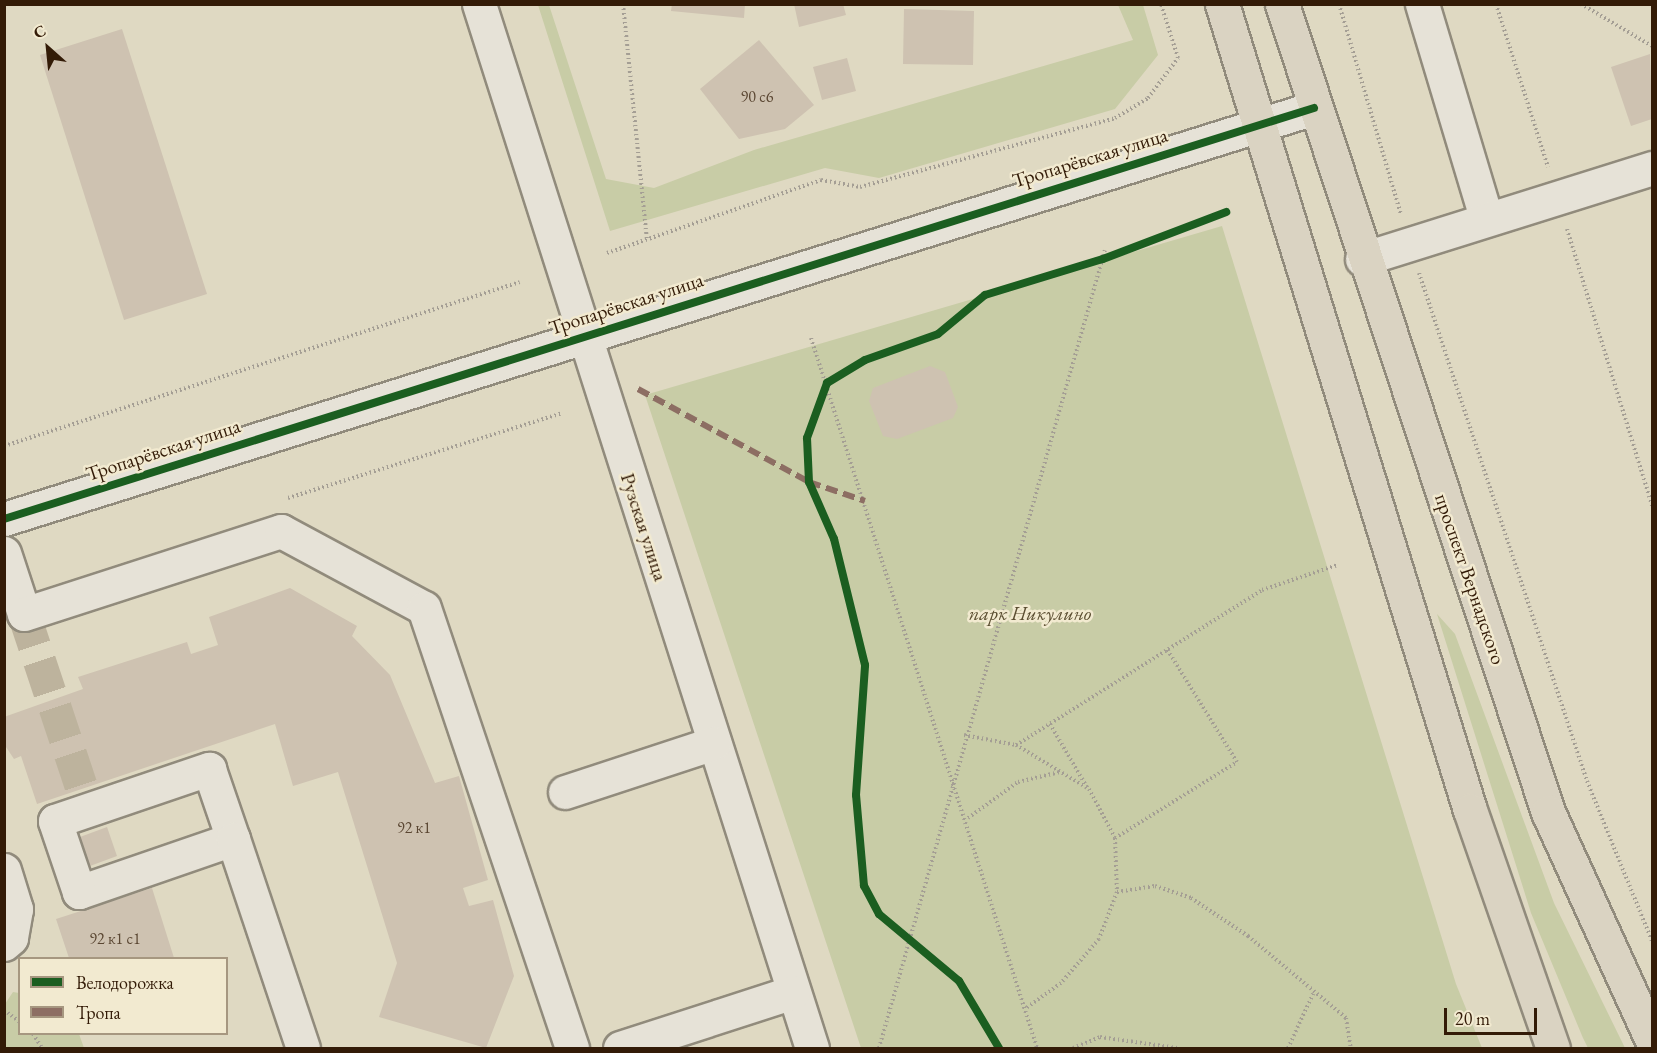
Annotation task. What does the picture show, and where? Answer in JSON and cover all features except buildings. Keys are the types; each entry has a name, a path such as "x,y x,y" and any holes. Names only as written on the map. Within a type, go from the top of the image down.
{"main road":[{"path":"1222,4 1470,810 1552,1048"},
{"name":"проспект Вернадского","path":"1282,4 1362,259 1548,812 1653,1040"}],"street":[{"name":"Рузская улица","path":"479,4 582,336 812,1048"},
{"path":"1422,4 1486,217"},
{"path":"1259,124 1314,108"},
{"name":"Тропарёвская улица","path":"4,519 1259,124"},
{"path":"1362,259 1486,217 1653,168"},
{"path":"4,554 24,614 281,531 424,608 572,1048"},
{"path":"565,792 714,743"},
{"path":"233,839 79,891 55,821 209,769 233,839 303,1048"},
{"path":"4,870 16,909 11,938 4,944"},
{"path":"620,1048 793,992"}],"path":[{"path":"623,4 647,240"},
{"path":"607,253 821,180 860,187 1115,118 1148,98 1178,58 1161,4"},
{"path":"1339,4 1409,244 1587,781 1653,940"},
{"path":"1496,4 1653,506"},
{"path":"1581,4 1653,46"},
{"path":"879,1048 964,735 1105,250"},
{"path":"1092,262 1114,255"},
{"path":"4,446 520,282"},
{"path":"811,338 954,772 1037,1048"},
{"path":"819,405 827,383 837,377"},
{"path":"1016,745 1262,590 1337,565"},
{"path":"1115,838 1237,762 1167,650"},
{"path":"1025,1009 1061,983 1099,939 1117,892 1115,838 1050,724"},
{"path":"964,735 1016,745 1089,789"},
{"path":"968,818 1018,782 1061,772"},
{"path":"1117,892 1155,886 1191,898 1248,936 1313,994 1346,1018 1351,1048"},
{"path":"902,934 918,947"},
{"path":"1288,1048 1313,994"},
{"path":"4,1010 18,1020"},
{"path":"34,1035 42,1048"},
{"path":"1073,1048 1100,1037 1177,1048"}],"green space":[{"path":"538,5 549,5 606,179 654,188 754,150 1133,40 1118,5 1143,5 1158,55 1115,109 879,178 825,168 610,231"},
{"name":"парк Никулино","path":"1222,226 1456,984 1482,1048 861,1048 645,395"},
{"path":"1437,614 1455,634 1554,903 1625,1048 1588,1048 1583,1038 1531,913"},
{"path":"13,992 18,993 18,1035 79,1035 84,1048 5,1048 5,1004"}],"tunnel":[{"path":"24,614 89,809"}],"marked path":[{"path":"638,389 809,482 865,501"}],"cycle path":[{"path":"4,519 1314,108"},
{"path":"999,1048 959,981 879,914 864,886 856,795 865,665 834,539 809,482 807,438 827,383 865,360 938,334 985,295 1103,259 1226,212"}]}
